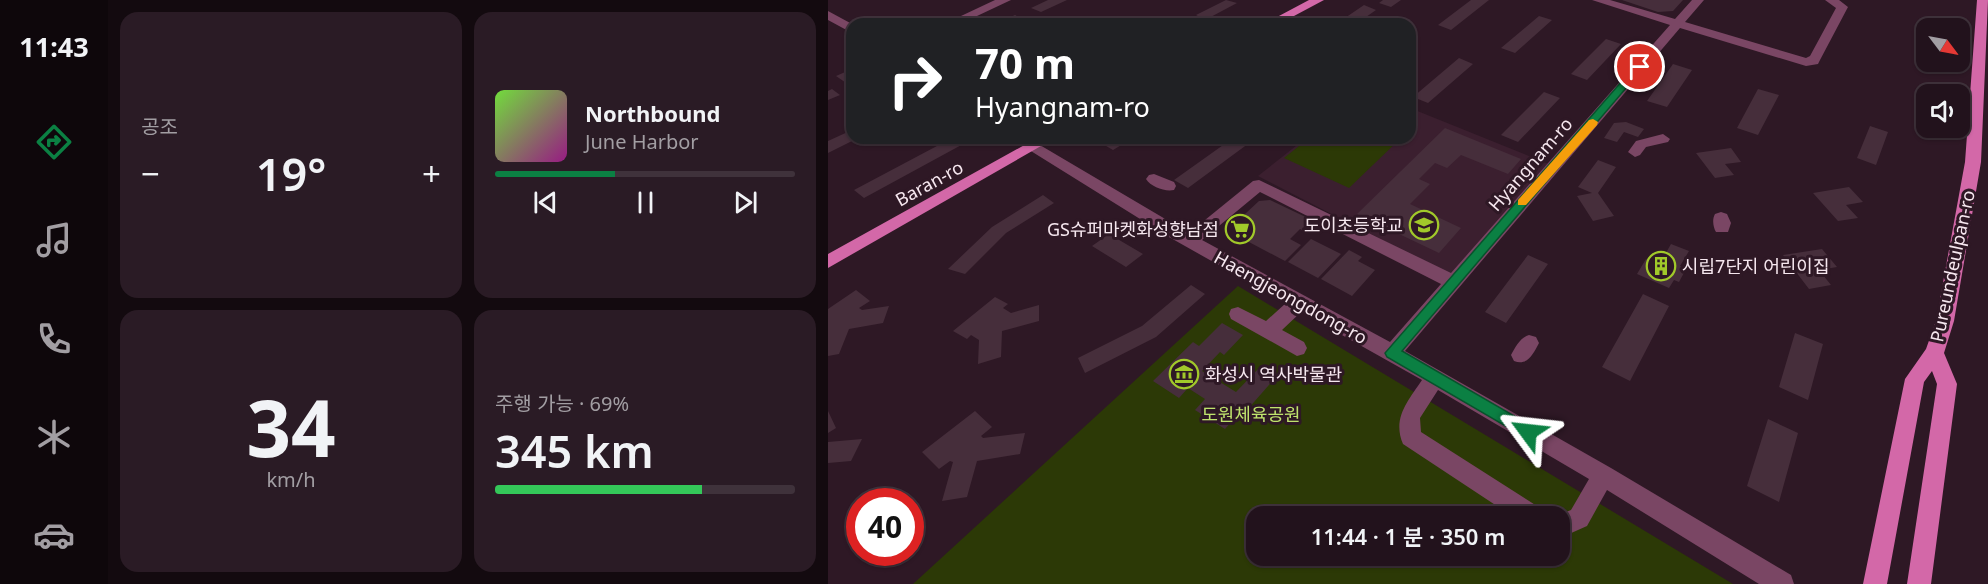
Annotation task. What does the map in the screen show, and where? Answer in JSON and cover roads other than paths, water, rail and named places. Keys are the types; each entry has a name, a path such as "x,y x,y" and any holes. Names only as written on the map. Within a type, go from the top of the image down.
{"main road":[{"path":"1282,18 1318,0"},
{"name":"Pureundeulpan-ro","path":"1875,584 1915,379 1934,353 1945,321 1973,162 1983,0"},
{"name":"Baran-ro","path":"828,262 1038,144"},
{"name":"Pureundeulpan-ro","path":"1919,584 1947,384 1934,353"}],"street":[{"path":"964,18 1005,0"},
{"path":"1598,0 1796,61 1813,61 1842,7 1831,0"},
{"name":"Hyangnam-ro","path":"1392,353 1452,281 1698,0"},
{"path":"828,15 846,26"},
{"path":"1635,152 1641,144 1663,139"},
{"name":"Haengjeongdong-ro","path":"1025,144 1603,475 1782,584"},
{"path":"1191,240 1259,185 1452,281"},
{"path":"1268,331 1300,302"},
{"path":"1238,314 1297,348"},
{"path":"1434,378 1409,417 1411,437 1517,506"},
{"path":"1570,522 1579,518 1603,475"}],"place":[{"name":"도이초등학교","path":"1424,225"},
{"name":"GS슈퍼마켓화성향남점","path":"1240,229"},
{"name":"시립7단지 어린이집","path":"1661,266"},
{"name":"화성시 역사박물관","path":"1184,374"}],"park label":[{"name":"도원체육공원","path":"1251,414"}]}
